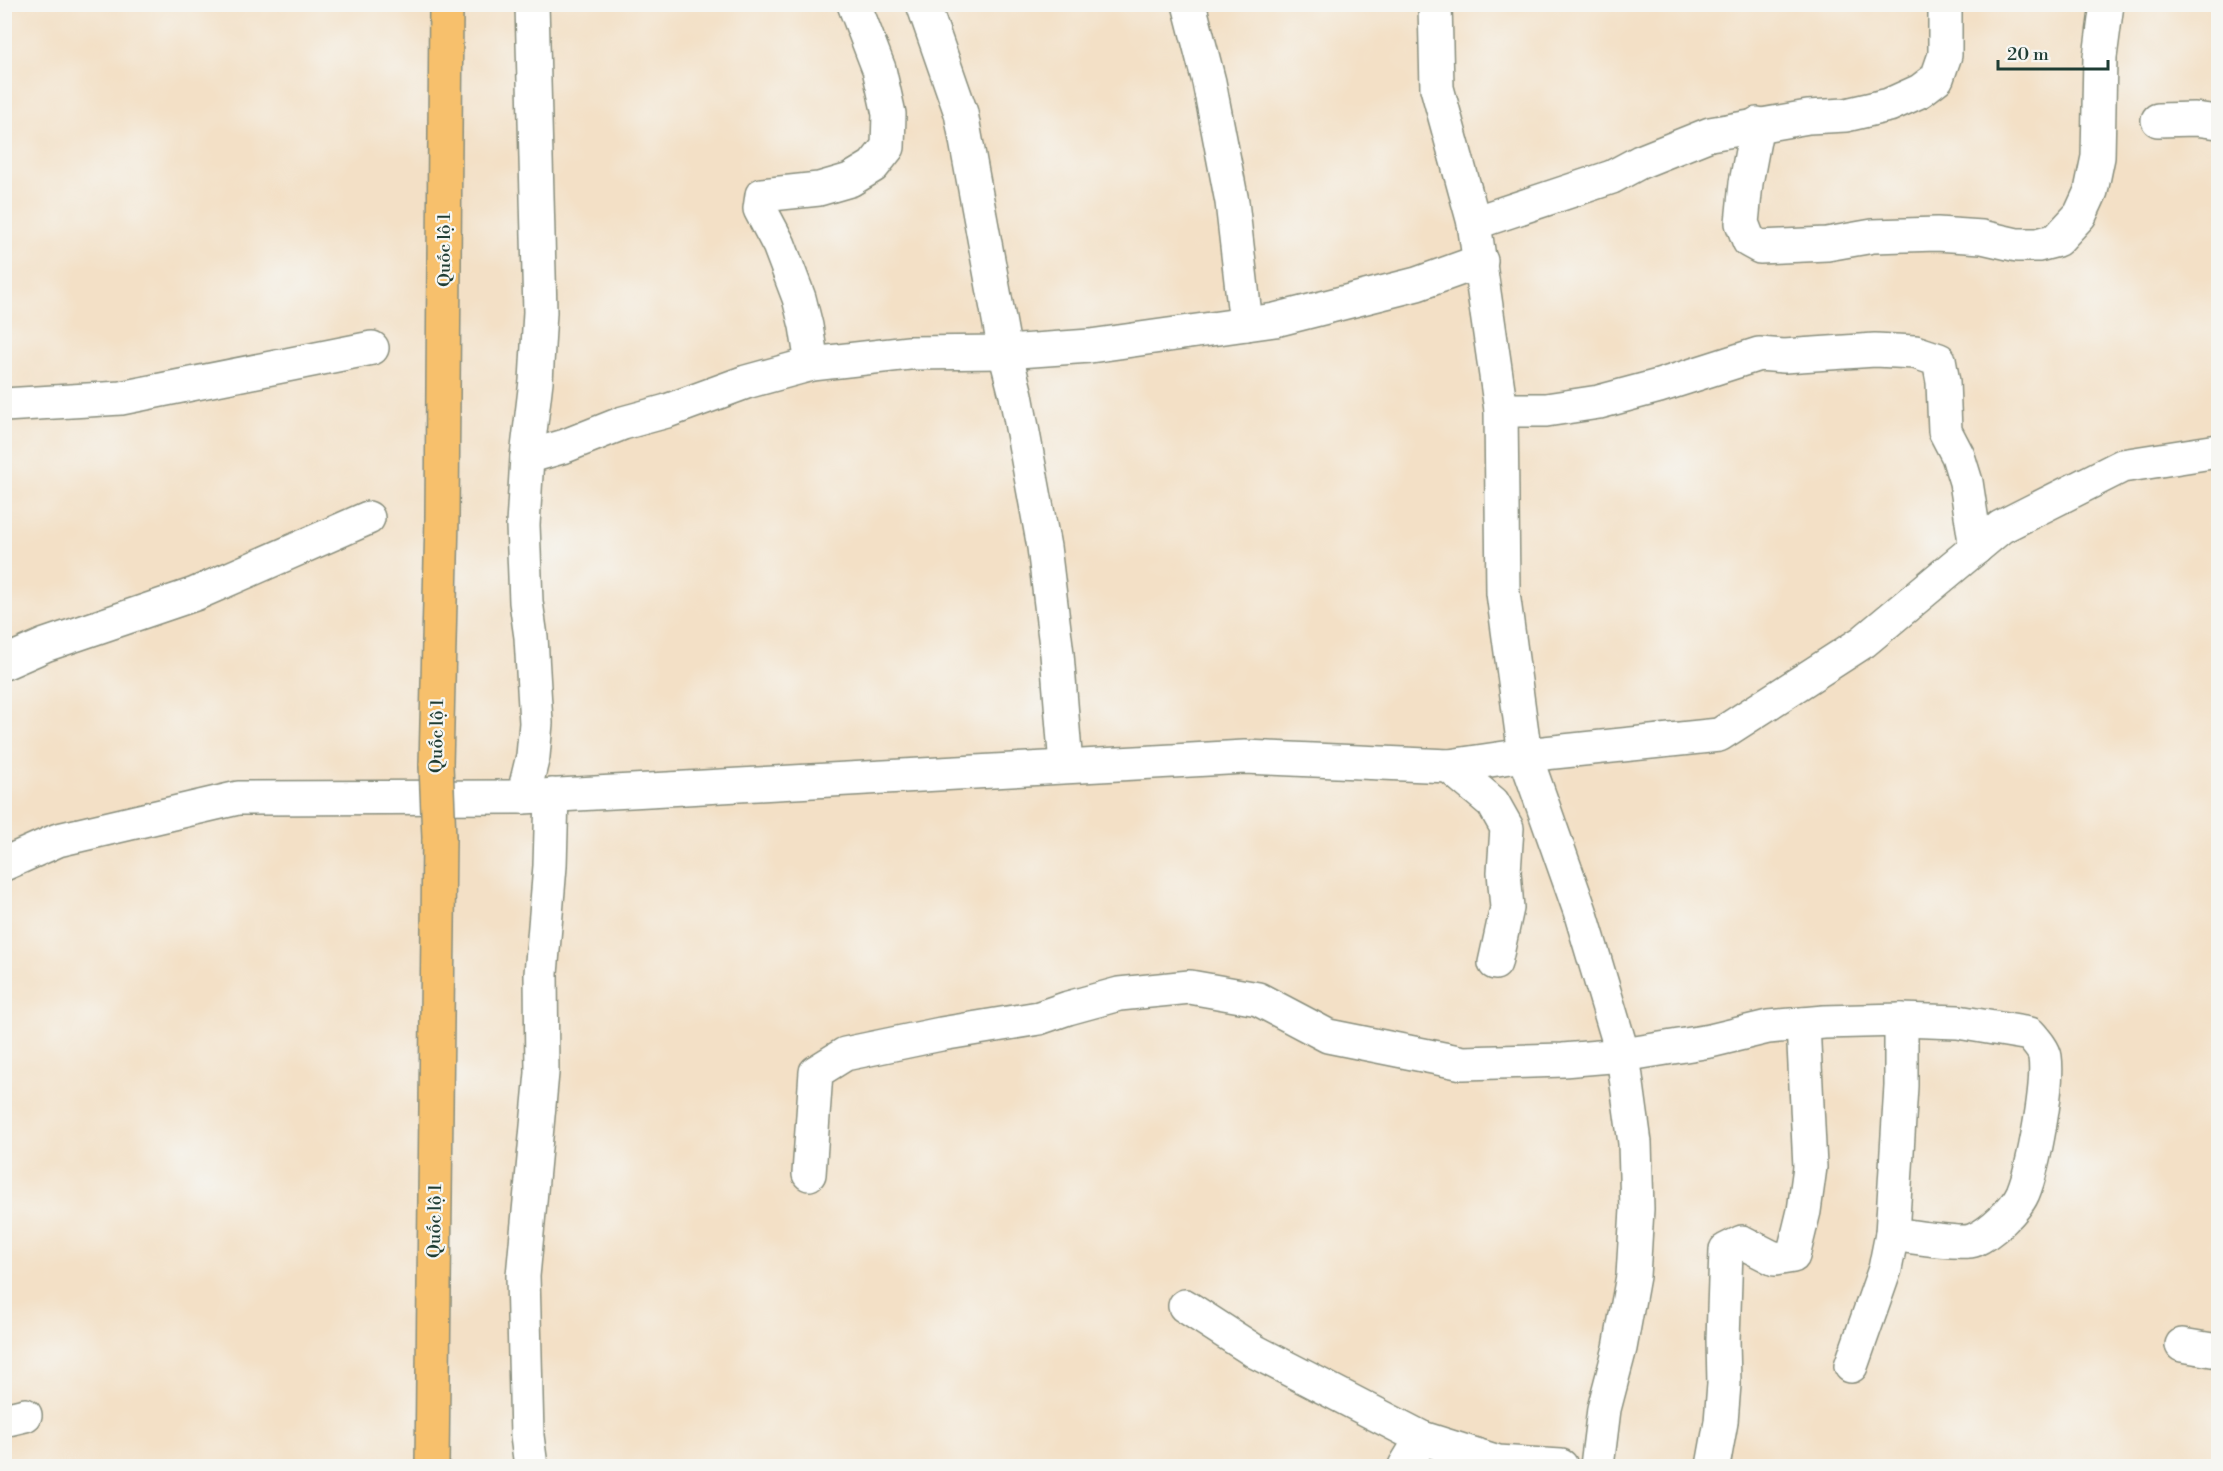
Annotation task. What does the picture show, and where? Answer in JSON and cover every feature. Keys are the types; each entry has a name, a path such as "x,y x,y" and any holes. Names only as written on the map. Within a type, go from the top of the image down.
{"highway":[{"name":"Quốc lộ 1","path":"432,1467 439,838 436,765 442,530 446,4"}],"street":[{"path":"531,1467 527,1436 523,1276 542,1073 541,974 550,866 537,796 533,756 536,723 524,565 527,457 536,381 540,312 532,4"},
{"path":"812,364 799,298 779,245 760,209 762,195 819,189 849,180 873,166 888,147 889,114 879,69 854,4"},
{"path":"923,4 961,113 1005,352 1016,395 1044,548 1058,654 1066,766"},
{"path":"1189,4 1209,82 1232,202 1246,324"},
{"path":"1435,4 1437,88 1474,223 1501,410 1503,593 1525,754 1580,911 1623,1055 1635,1143 1637,1209 1633,1276 1620,1348 1604,1409 1597,1467"},
{"path":"1474,223 1612,177 1640,162 1710,134 1808,117 1846,115 1888,105 1920,91 1937,78 1945,55 1945,4"},
{"path":"1758,124 1746,183 1742,223 1749,241 1760,247 1827,244 1873,236 1937,234 1982,237 2017,245 2038,245 2057,240 2080,215 2091,191 2097,157 2100,57 2107,4"},
{"path":"2157,120 2195,118 2218,122"},
{"path":"527,457 565,446 623,423 668,411 746,382 812,364 909,353 1005,352 1090,346 1285,318 1407,286 1481,261"},
{"path":"4,405 121,398 372,348"},
{"path":"1501,410 1546,410 1599,402 1659,386 1760,354 1784,356 1875,350 1915,352 1939,360 1943,382 1945,431 1958,456 1966,482 1976,548"},
{"path":"4,864 58,840 238,798 537,796 1245,757 1449,766 1525,754 1719,735 1863,642 2001,527 2122,466 2218,451"},
{"path":"4,663 45,645 195,594 368,518"},
{"path":"1449,766 1493,803 1507,828 1504,872 1508,908 1495,963"},
{"path":"809,1174 816,1072 845,1054 941,1034 1039,1018 1119,994 1190,987 1258,999 1328,1036 1463,1063 1563,1060 1623,1055 1710,1041 1768,1027 1803,1024 1901,1020 1958,1022 2030,1034 2045,1055 2044,1078 2041,1112 2023,1194 2004,1219 1973,1241 1892,1234"},
{"path":"1851,1366 1885,1269 1892,1234 1901,1086 1901,1020"},
{"path":"1713,1467 1721,1422 1724,1384 1726,1250 1742,1242 1775,1259 1793,1256 1804,1211 1810,1167 1803,1024"},
{"path":"1185,1306 1256,1352 1422,1438 1498,1462 1561,1467"},
{"path":"2182,1345 2218,1351"},
{"path":"1405,1467 1422,1438"}]}
